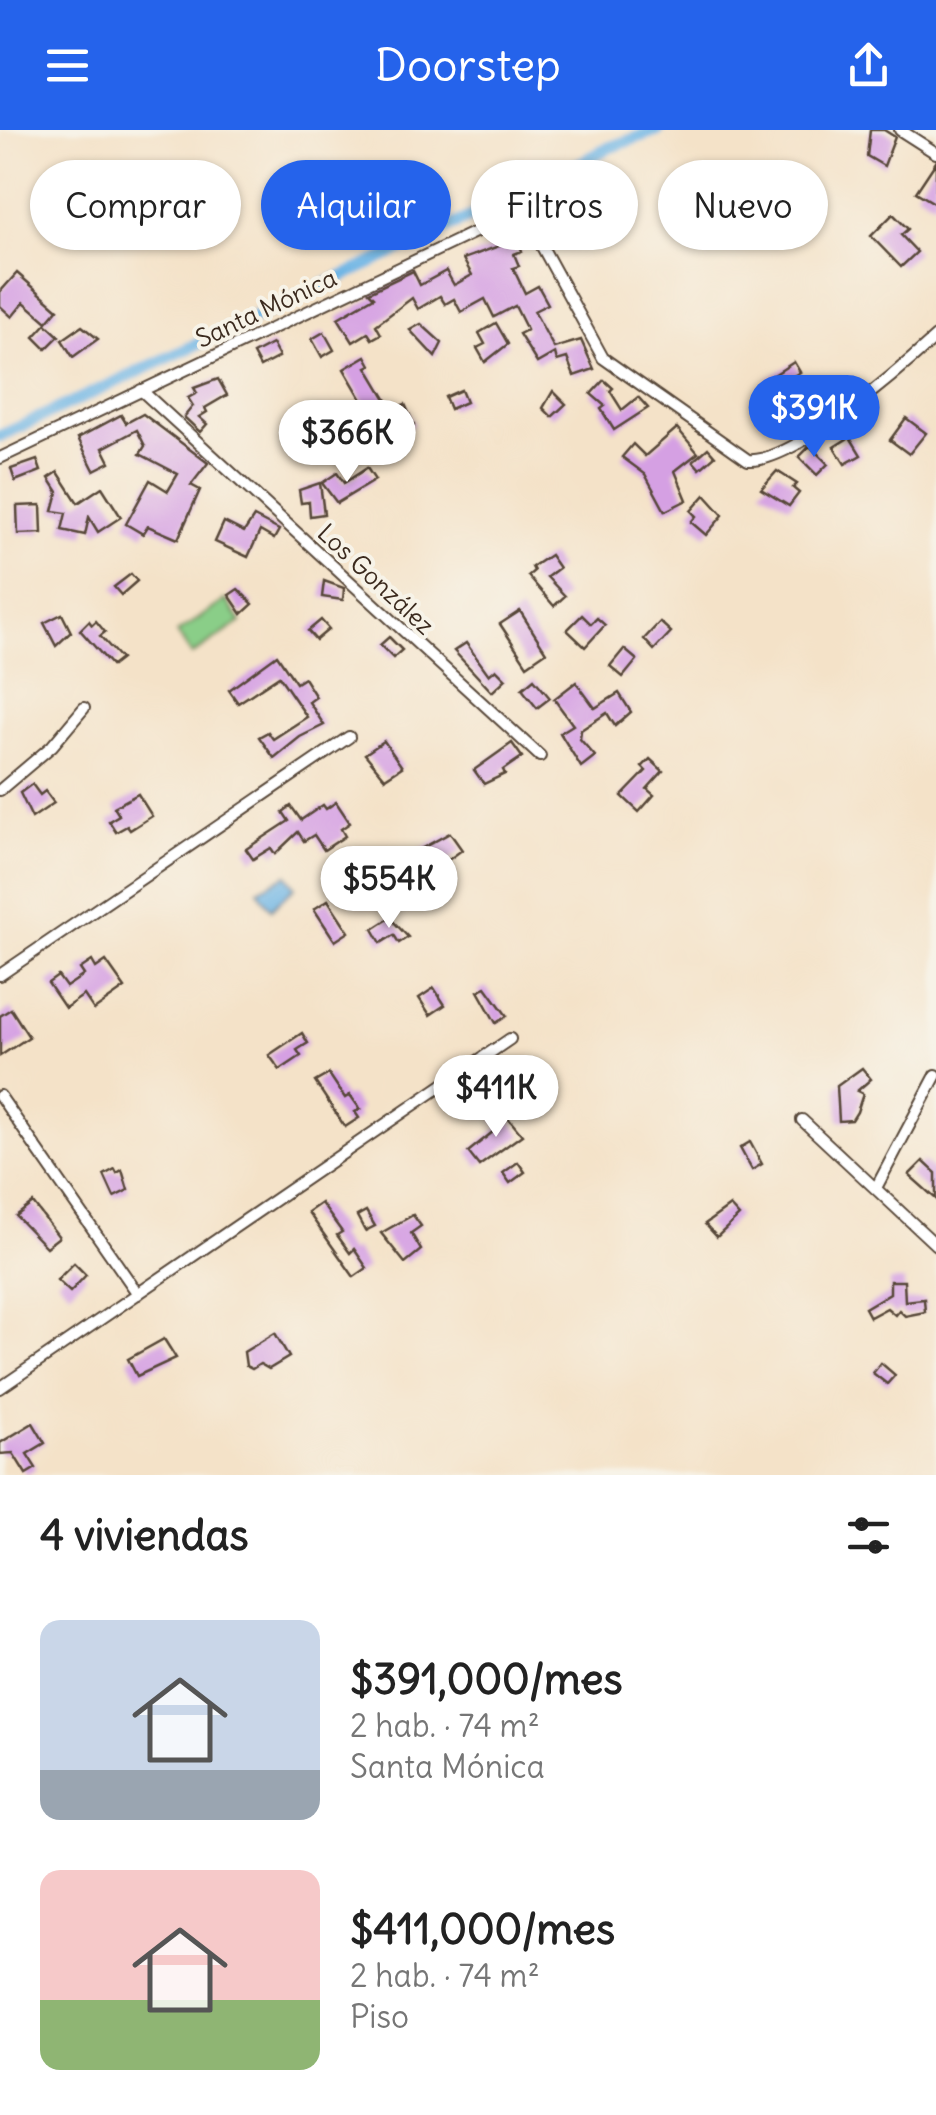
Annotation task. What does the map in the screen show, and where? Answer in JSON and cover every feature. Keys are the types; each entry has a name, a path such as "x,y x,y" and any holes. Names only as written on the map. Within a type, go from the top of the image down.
{"street":[{"path":"900,130 936,153"},
{"name":"Santa Mónica","path":"0,458 515,213 528,220 603,358 748,460 768,457 849,410 936,338"},
{"name":"Los González","path":"141,390 540,756"},
{"path":"0,790 43,755 84,708"},
{"path":"0,975 349,737"},
{"path":"0,1388 510,1039"},
{"path":"876,1188 936,1075"},
{"path":"0,1096 138,1294"},
{"path":"802,1120 936,1245"}],"green space":[{"path":"226,600 241,622 192,655 177,633"}],"water":[{"path":"287,875 295,887 271,909 258,890"}],"building":[{"path":"870,130 884,130 895,137 884,166 867,156"},
{"path":"936,162 936,204 916,192"},
{"path":"893,214 908,229 901,235 917,252 901,267 871,236"},
{"path":"488,250 522,250 514,254 519,266 513,268 525,293 538,286 548,304 534,311 554,348 581,340 594,369 574,376 567,358 557,361 555,353 537,363 519,334 527,330 515,306 494,317 485,299 461,312 454,299 445,304 440,296 418,309 412,298 376,325 381,334 372,339 368,333 353,342 338,318 374,297 369,292 413,271 420,285 446,271 454,285 472,275 463,259"},
{"path":"17,273 58,309 47,322 24,302 12,317 0,306 0,292"},
{"path":"496,323 508,344 485,362 477,348 485,344 479,333"},
{"path":"46,324 59,336 46,349 34,337"},
{"path":"421,324 442,343 435,357 410,330"},
{"path":"82,326 98,339 73,357 62,340"},
{"path":"324,332 334,350 322,357 312,339"},
{"path":"272,344 279,357 260,367 253,354"},
{"path":"366,356 371,365 367,367 392,409 405,404 414,425 365,437 363,430 326,446 295,452 292,434 368,410 344,369"},
{"path":"794,362 800,372 772,389 766,380"},
{"path":"218,379 227,395 205,408 207,412 199,417 207,424 200,432 184,417 193,406 188,398 197,393 194,388"},
{"path":"604,380 613,388 610,391 622,410 638,397 648,408 614,430 601,409 605,406 591,394"},
{"path":"461,390 466,402 450,409 445,397"},
{"path":"553,391 566,404 552,417 543,408"},
{"path":"143,414 208,463 191,485 200,490 178,539 148,526 143,534 126,524 150,480 168,491 178,474 140,454 145,446 137,430 103,448 110,462 94,470 78,438 121,415 126,423"},
{"path":"906,418 926,433 909,454 890,440"},
{"path":"677,428 698,453 675,471 687,500 665,511 645,474 622,457 633,444 645,456"},
{"path":"850,437 861,455 845,464 834,447"},
{"path":"810,446 828,464 817,475 799,457"},
{"path":"708,448 715,456 700,469 693,461"},
{"path":"37,460 41,471 15,481 11,469"},
{"path":"367,468 375,480 337,503 322,483 337,473 344,483"},
{"path":"777,471 797,484 793,488 799,493 789,506 761,489"},
{"path":"58,472 78,503 102,487 121,517 98,532 89,517 85,535 62,530 66,513 53,511 58,492 49,478"},
{"path":"320,483 324,514 310,516 309,502 301,503 299,490"},
{"path":"705,495 723,515 706,535 691,522 696,516 691,511"},
{"path":"41,505 42,533 18,534 17,506"},
{"path":"254,517 279,530 274,539 260,531 248,557 215,542 224,522 244,532"},
{"path":"550,555 559,568 547,577 565,596 554,606 528,576 534,571 532,567"},
{"path":"131,574 137,581 121,595 114,587"},
{"path":"324,581 344,588 343,600 322,597"},
{"path":"238,589 253,604 242,614 229,595"},
{"path":"520,611 546,652 527,665 500,624"},
{"path":"62,614 71,632 56,646 44,623"},
{"path":"582,615 591,624 597,618 605,625 585,647 567,630"},
{"path":"321,620 329,629 316,640 308,631"},
{"path":"89,621 92,625 96,621 105,632 100,636 121,659 112,666 80,630"},
{"path":"660,622 671,632 654,650 644,639"},
{"path":"389,637 402,650 393,658 380,645"},
{"path":"466,643 489,675 496,669 506,679 492,692 454,651"},
{"path":"624,649 637,660 623,677 610,666"},
{"path":"277,655 296,683 304,678 316,697 309,702 324,725 300,737 274,758 259,737 268,732 273,739 307,717 279,676 238,703 229,690"},
{"path":"534,679 550,698 537,708 522,689"},
{"path":"576,682 595,708 619,693 631,712 615,726 607,713 581,730 580,739 595,756 581,767 560,733 573,725 554,699"},
{"path":"384,741 402,767 385,778 365,754"},
{"path":"512,743 522,757 503,770 505,774 484,784 474,770"},
{"path":"650,759 663,771 647,789 654,795 639,812 622,796 646,771 642,767"},
{"path":"32,784 40,795 45,791 54,803 32,818 20,793"},
{"path":"138,794 152,816 130,830 127,826 116,832 109,821 119,815 114,807"},
{"path":"336,802 350,823 341,829 345,836 324,850 314,835 304,841 298,832 275,854 271,848 253,859 246,849 289,821 283,812 291,806 301,820 323,805 326,809"},
{"path":"450,833 462,850 433,871 419,850"},
{"path":"328,900 349,932 335,941 314,909"},
{"path":"390,918 408,937 399,943 394,935 381,943 373,929"},
{"path":"92,961 96,968 106,961 125,988 94,1010 84,995 65,1008 48,983 58,976 66,987 84,975 80,969"},
{"path":"486,987 507,1016 496,1023 478,991"},
{"path":"434,988 445,1005 430,1015 419,998"},
{"path":"11,1009 29,1037 0,1056 0,1016"},
{"path":"302,1033 308,1043 297,1050 301,1056 280,1070 269,1055"},
{"path":"862,1068 871,1079 857,1091 863,1094 857,1112 852,1120 839,1121 837,1086"},
{"path":"329,1074 345,1098 350,1095 360,1109 355,1112 359,1118 345,1127 315,1082"},
{"path":"503,1112 522,1135 479,1166 468,1152 499,1127 493,1120"},
{"path":"750,1142 762,1164 752,1170 740,1148"},
{"path":"923,1161 936,1173 936,1199 909,1175"},
{"path":"518,1162 525,1172 510,1183 503,1173"},
{"path":"115,1169 117,1173 122,1170 128,1190 114,1197 104,1175"},
{"path":"33,1203 59,1237 46,1247 16,1216"},
{"path":"321,1203 342,1232 337,1235 350,1253 354,1249 367,1268 354,1277 308,1212"},
{"path":"730,1206 739,1216 717,1237 705,1224"},
{"path":"366,1211 375,1226 365,1231 357,1216"},
{"path":"413,1215 421,1226 411,1233 421,1250 405,1263 381,1233"},
{"path":"74,1263 86,1275 70,1292 57,1280"},
{"path":"890,1281 904,1281 905,1301 924,1299 925,1312 905,1316 899,1310 895,1315 887,1308 870,1317 865,1308 890,1293"},
{"path":"275,1333 289,1357 269,1369 260,1364 252,1369 246,1366 244,1352"},
{"path":"164,1339 176,1358 137,1376 128,1359"},
{"path":"881,1363 895,1375 887,1384 873,1373"},
{"path":"33,1423 45,1443 27,1454 36,1468 26,1474 13,1453 0,1454 0,1443"}],"waterway":[{"path":"0,436 539,185 608,148 658,130"}]}
